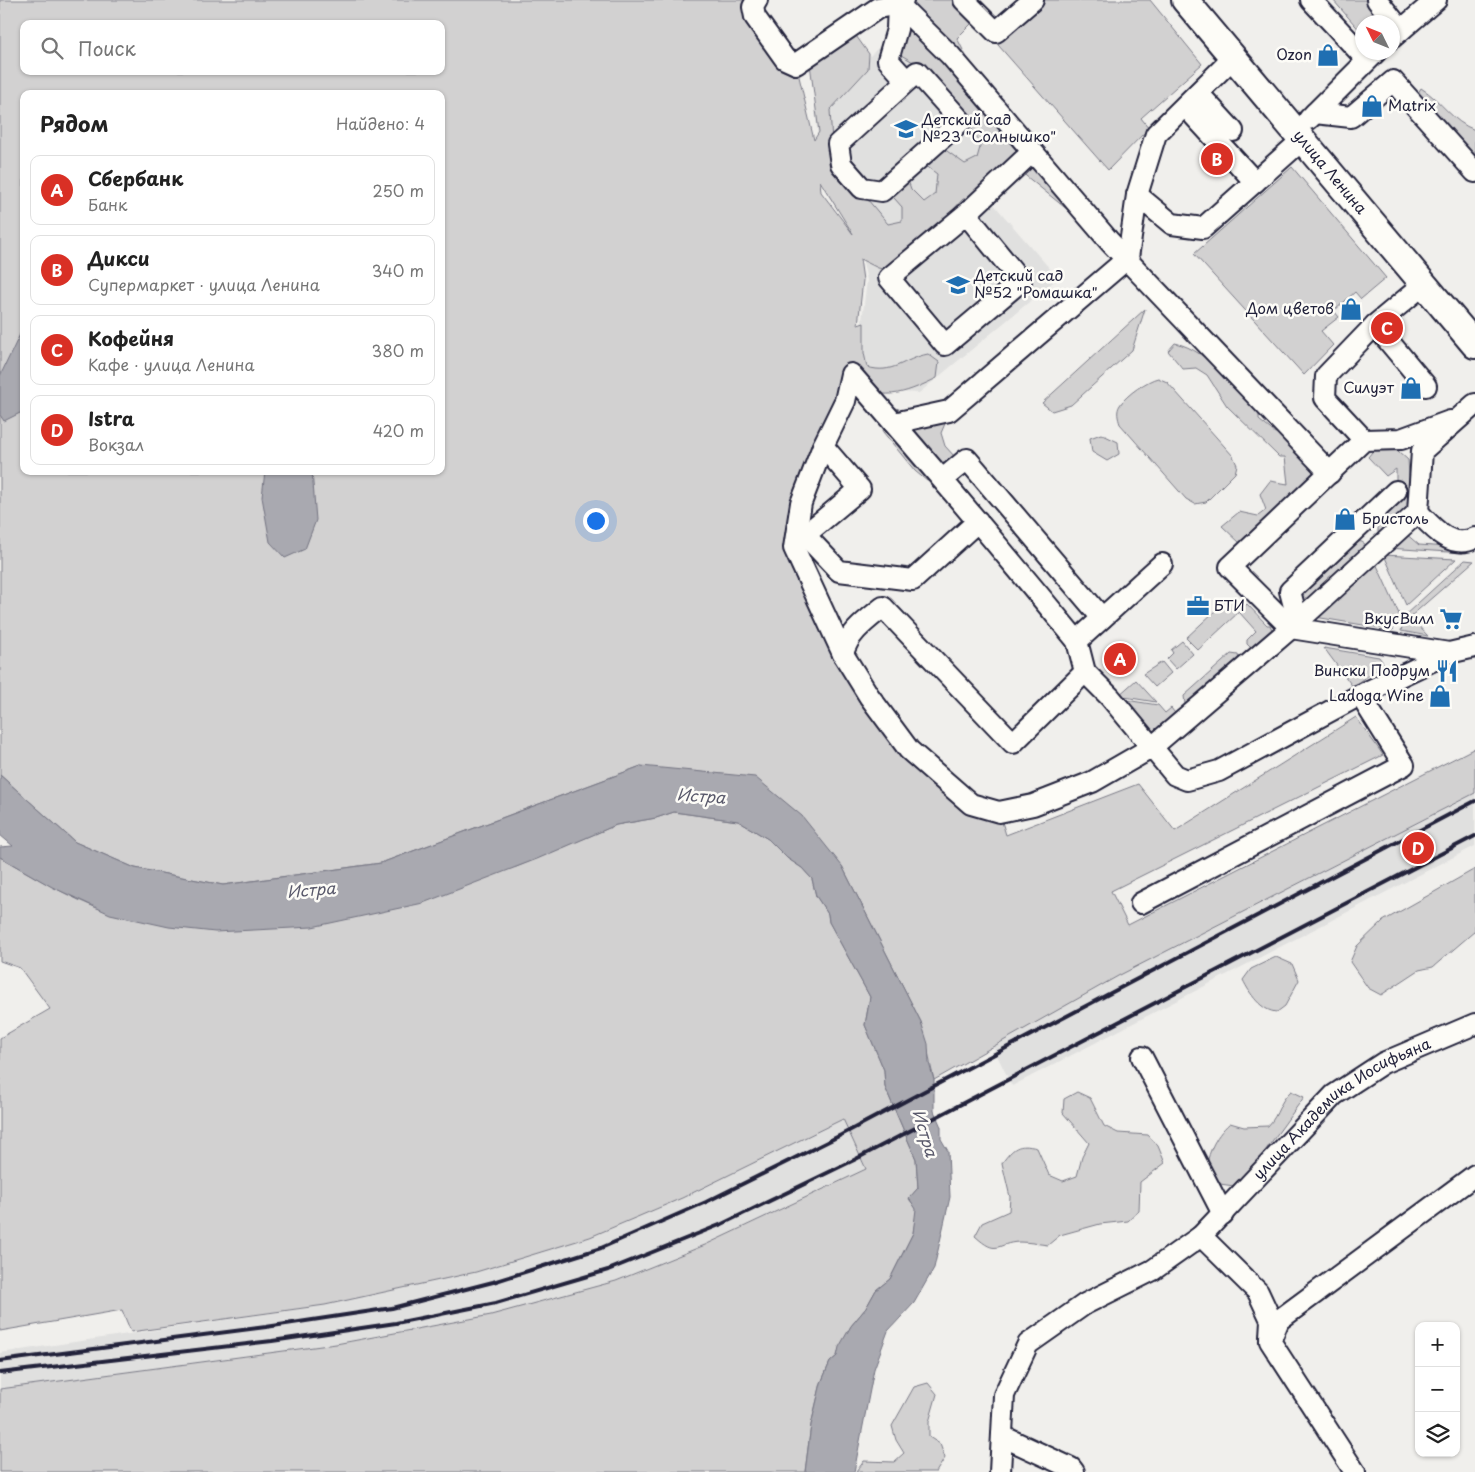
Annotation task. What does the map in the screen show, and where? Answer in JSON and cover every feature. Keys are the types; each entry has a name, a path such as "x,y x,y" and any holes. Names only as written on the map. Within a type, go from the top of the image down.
{"main road":[{"name":"улица Ленина","path":"1185,0 1423,285 1471,332"}],"street":[{"path":"757,0 753,7 756,17 786,59 796,64 878,8 900,2"},
{"path":"964,0 996,32 1033,0"},
{"path":"1311,0 1355,41"},
{"path":"1377,0 1386,15"},
{"path":"1400,31 1436,0"},
{"path":"900,2 897,29 888,60 907,81"},
{"path":"900,2 950,55 1110,242 1128,258 1330,473"},
{"path":"894,423 949,411 1128,258 1137,195 1156,134 1233,58"},
{"path":"1137,195 1172,224 1203,228 1255,182 1298,136 1315,113 1367,60"},
{"path":"917,72 961,121 882,191 862,188 841,164 838,144 907,81 917,72"},
{"path":"1315,113 1352,117 1393,81 1475,172"},
{"path":"1192,100 1233,131"},
{"path":"1192,100 1255,182"},
{"path":"966,214 1021,281 945,345 889,278 966,214 1032,152"},
{"path":"1364,440 1325,398 1326,376 1374,325 1423,285"},
{"path":"1374,325 1426,386"},
{"path":"1468,410 1422,451 1418,512 1295,625 1151,748 1092,782 1033,805 999,812 971,804 909,750 869,696 843,654 800,541 801,503 823,446 845,401 851,374 944,478 1077,641 1085,672 1110,697 1151,748 1175,775 1187,780 1219,771 1360,695 1449,653 1475,647"},
{"path":"1449,653 1295,625 1230,567 1364,440 1401,439 1468,410"},
{"path":"800,541 860,489 823,446"},
{"path":"944,478 967,459 1102,618"},
{"path":"1295,625 1290,591 1396,491"},
{"path":"1418,512 1442,537 1467,542 1475,538"},
{"path":"800,541 839,571 913,580 978,521"},
{"path":"1356,528 1377,550"},
{"path":"1077,641 1162,564"},
{"path":"843,654 846,642 862,624 883,607 1013,743 1085,672"},
{"path":"1140,903 1404,765 1360,695"},
{"name":"улица Академика Иосифьяна","path":"1000,1472 1004,1394 1028,1344 1085,1304 1153,1270 1201,1236 1334,1095 1382,1063 1475,1024"},
{"path":"1142,1057 1223,1214"},
{"path":"1270,1341 1279,1320 1475,1175"},
{"path":"1201,1236 1258,1292 1271,1320 1270,1341 1355,1472"},
{"path":"1002,1436 1071,1468 1074,1472"}],"shaded area":[{"path":"0,0 757,0 753,7 796,64 814,140 819,132 810,64 854,33 869,54 868,69 830,110 833,158 888,224 902,221 902,207 879,181 906,175 911,189 924,202 935,194 937,174 925,165 940,146 965,164 977,158 981,144 971,128 920,66 889,48 885,34 890,21 915,28 913,0 973,0 974,21 957,38 968,60 969,75 1076,204 1074,215 1010,163 974,200 963,199 945,219 936,240 921,238 910,254 893,271 878,268 860,259 863,280 858,325 864,323 864,353 867,367 876,369 891,368 928,354 939,362 937,378 907,391 887,394 867,390 857,385 801,503 804,573 909,750 999,812 1006,835 1138,784 1175,831 1356,717 1383,755 1111,891 1128,925 1475,748 1475,793 1118,976 934,1080 921,1022 842,866 641,766 381,863 223,885 135,868 75,842 0,775","holes":["820,181 853,234 821,192"]},
{"path":"1033,0 1150,0 1202,64 1141,118 1149,128 1108,170 991,37"},
{"path":"1333,0 1367,0 1379,15 1355,15 1355,25"},
{"path":"897,29 1009,155 976,184 1058,278 919,393 874,391 856,369 867,280 858,240 825,191 815,111"},
{"path":"1421,88 1453,117 1475,130 1475,176 1412,103"},
{"path":"1292,167 1386,278 1361,299 1355,292 1334,311 1339,317 1321,331 1333,345 1304,375 1194,254"},
{"path":"1145,309 1132,350 1071,405 1052,411 1042,403"},
{"path":"1175,343 1188,347 1210,362 1259,411 1259,420 1275,433 1283,430 1312,468 1314,480 1241,544 1222,526 1239,512 1258,516 1266,510 1260,494 1270,481 1288,484 1285,457 1279,457 1227,406 1207,375 1196,368 1183,369 1168,351"},
{"path":"1158,378 1167,382 1233,456 1237,465 1235,473 1206,502 1195,504 1186,499 1120,424 1118,412 1123,401 1137,388"},
{"path":"896,408 909,413 947,419 941,433 945,446 955,457 951,476 927,481 915,471 883,432 885,417"},
{"path":"1101,434 1118,442 1119,454 1107,461 1092,452 1090,438"},
{"path":"1376,447 1398,451 1408,460 1411,506 1380,539 1378,534 1379,524 1396,503 1396,469 1386,476 1368,457"},
{"path":"1404,532 1419,545 1463,548 1463,553 1388,548"},
{"path":"1355,541 1362,542 1369,547 1303,606 1299,597 1301,590"},
{"path":"1384,555 1456,559 1406,605"},
{"path":"1465,560 1474,561 1410,617 1428,636 1401,631 1405,615"},
{"path":"1375,561 1399,614 1393,630 1315,617"},
{"path":"1230,597 1242,609 1247,604 1267,625 1270,625 1273,632 1252,649 1247,644 1247,640 1256,631 1239,612 1198,650 1186,638"},
{"path":"1182,641 1193,654 1176,669 1167,659 1173,653 1171,650"},
{"path":"1324,648 1379,657 1384,664 1353,687"},
{"path":"1231,654 1238,655 1240,664 1192,705 1185,704 1184,696"},
{"path":"1162,662 1171,673 1155,687 1143,674"},
{"path":"1136,680 1156,702 1118,696"},
{"path":"1119,699 1158,705 1165,713 1171,708 1178,717 1160,733 1151,734"},
{"path":"1475,793 1475,846 1012,1086 992,1045 1118,976"},
{"path":"674,812 738,821 768,839 812,879 816,896 828,914 829,922 870,997 865,1025 884,1070 885,1087 916,1159 918,1188 909,1199 917,1209 913,1233 890,1279 876,1290 866,1308 851,1326 837,1356 830,1362 821,1383 811,1425 805,1472 0,1472 0,1389 336,1344 491,1315 616,1281 705,1245 866,1169 843,1119 682,1198 590,1237 476,1272 325,1305 131,1332 122,1310 0,1331 0,1038 50,1009 20,968 0,961 0,857 81,901 132,919 516,867 616,825 656,818"},
{"path":"1475,869 1475,931 1433,967 1419,970 1381,995 1368,988 1350,962 1357,946 1383,921"},
{"path":"1276,957 1292,964 1299,980 1285,1006 1277,1012 1266,1009 1261,1005 1249,991 1243,980 1251,969"},
{"path":"1291,1091 1304,1097 1252,1169 1234,1186 1220,1184 1206,1177 1209,1154 1224,1128 1230,1123 1244,1127 1268,1126"},
{"path":"1077,1092 1090,1098 1104,1126 1118,1133 1148,1135 1158,1146 1165,1163 1140,1182 1139,1211 1128,1221 1100,1224 1060,1235 1048,1245 1019,1242 997,1247 988,1246 975,1236 982,1223 1009,1211 1010,1197 1002,1163 1013,1150 1025,1146 1037,1148 1049,1175 1063,1181 1077,1176 1082,1157 1089,1143 1063,1113 1064,1099"},
{"path":"843,1119 866,1169 705,1245 616,1281 491,1315 336,1344 0,1389 0,1353 325,1305 476,1272 590,1237 682,1198"},
{"path":"928,1383 937,1394 929,1422 929,1437 940,1444 945,1458 936,1472 856,1472 864,1461 894,1462 904,1453 896,1440 892,1426 914,1387"}],"water":[{"path":"20,334 20,413 4,421 0,415 0,376"},
{"path":"265,475 312,475 316,520 305,549 285,558 270,542 262,497"},
{"name":"Истра","path":"641,766 755,777 802,816 842,866 921,1022 928,1044 929,1063 934,1080 934,1111 941,1127 941,1139 948,1151 950,1197 934,1268 914,1303 888,1331 874,1369 854,1472 805,1472 811,1425 821,1383 830,1362 837,1356 839,1347 851,1326 866,1308 876,1290 890,1279 913,1233 916,1209 909,1198 918,1188 916,1159 885,1087 884,1070 865,1025 870,997 829,922 828,914 816,896 812,879 768,839 738,821 674,812 656,818 616,825 537,859 423,903 312,927 215,932 169,927 110,914 52,887 0,857 0,847 13,846 0,835 0,775 75,842 135,868 223,885 381,863"}],"railway":[{"path":"0,1361 266,1327 392,1308 493,1282 601,1248 706,1202 841,1135 1475,801"},
{"path":"0,1373 272,1341 396,1323 496,1303 608,1270 722,1224 854,1160 1475,836"}],"place":[{"name":"Ozon","path":"1328,55"},
{"name":"Matrix","path":"1372,106"},
{"name":"Детский сад №23 \"Солнышко\"","path":"906,129"},
{"name":"Дикси","path":"1217,159"},
{"name":"Детский сад №52 \"Ромашка\"","path":"958,285"},
{"name":"Дом цветов","path":"1351,309"},
{"name":"Кофейня","path":"1387,328"},
{"name":"Силуэт","path":"1411,388"},
{"name":"Бристоль","path":"1345,519"},
{"name":"БТИ","path":"1198,606"},
{"name":"ВкусВилл","path":"1451,619"},
{"name":"Сбербанк","path":"1120,659"},
{"name":"Вински Подрум","path":"1447,671"},
{"name":"Ladoga Wine","path":"1440,696"},
{"name":"Istra","path":"1418,848"}]}
